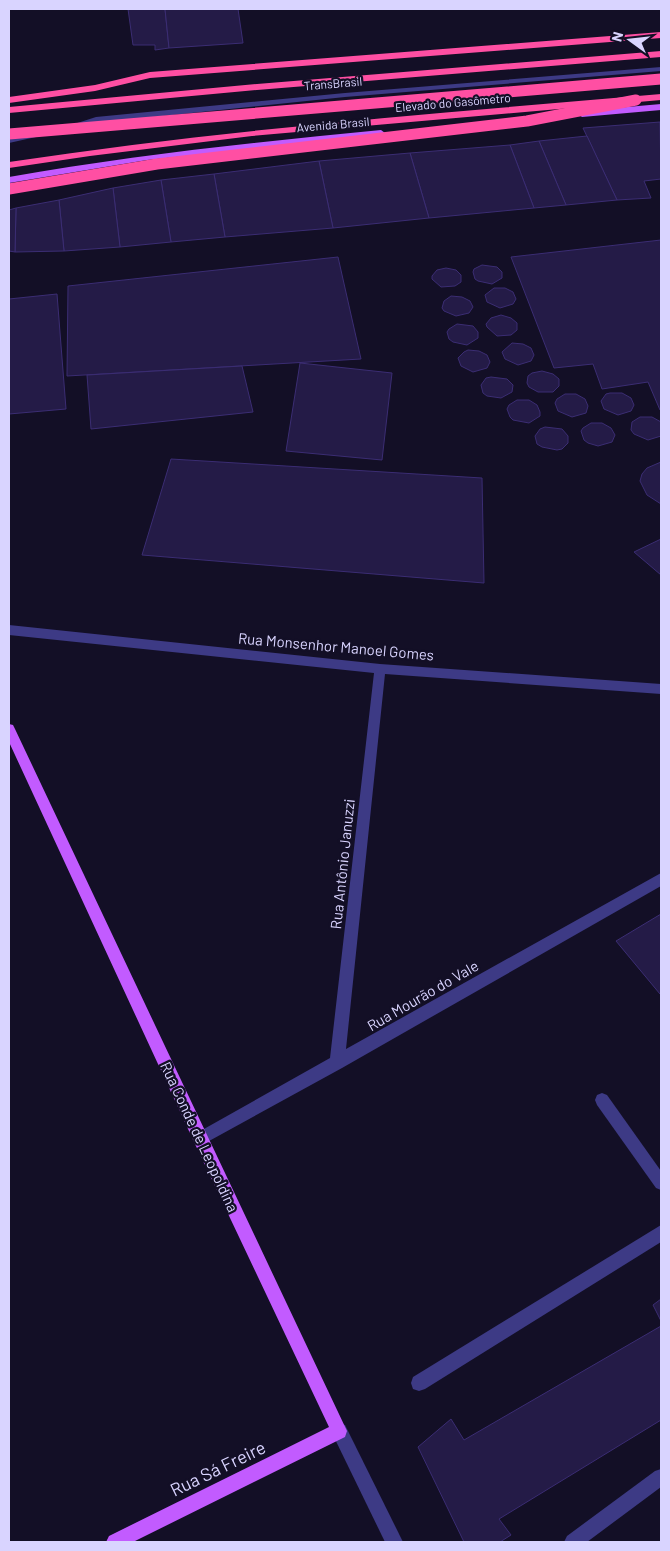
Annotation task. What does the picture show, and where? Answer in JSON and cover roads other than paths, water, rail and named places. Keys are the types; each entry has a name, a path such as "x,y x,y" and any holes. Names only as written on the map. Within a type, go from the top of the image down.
{"highway":[{"path":"9,90 150,75 661,34"},
{"path":"9,110 267,86 661,54"},
{"path":"9,100 95,88 150,75"},
{"path":"9,134 661,79"},
{"name":"Elevado do Gasômetro","path":"9,165 90,152 240,136 512,109 661,97"},
{"path":"9,189 157,164 527,121 636,100"}],"main road":[{"name":"Avenida Brasil","path":"9,180 98,165 237,146 661,107"},
{"name":"Rua Conde de Leopoldina","path":"9,729 200,1139 339,1431"},
{"name":"Rua Sá Freire","path":"115,1542 339,1431"}],"street":[{"name":"TransBrasil","path":"9,140 96,120 345,95 661,69"},
{"name":"Rua Monsenhor Manoel Gomes","path":"9,630 380,669 661,690"},
{"name":"Rua Antônio Januzzi","path":"337,1063 380,669"},
{"name":"Rua Mourão do Vale","path":"200,1139 661,879"},
{"path":"602,1100 661,1183"},
{"path":"419,1383 661,1232"},
{"name":"Rua Conde de Leopoldina","path":"339,1431 394,1542"},
{"path":"573,1542 661,1477"}]}
